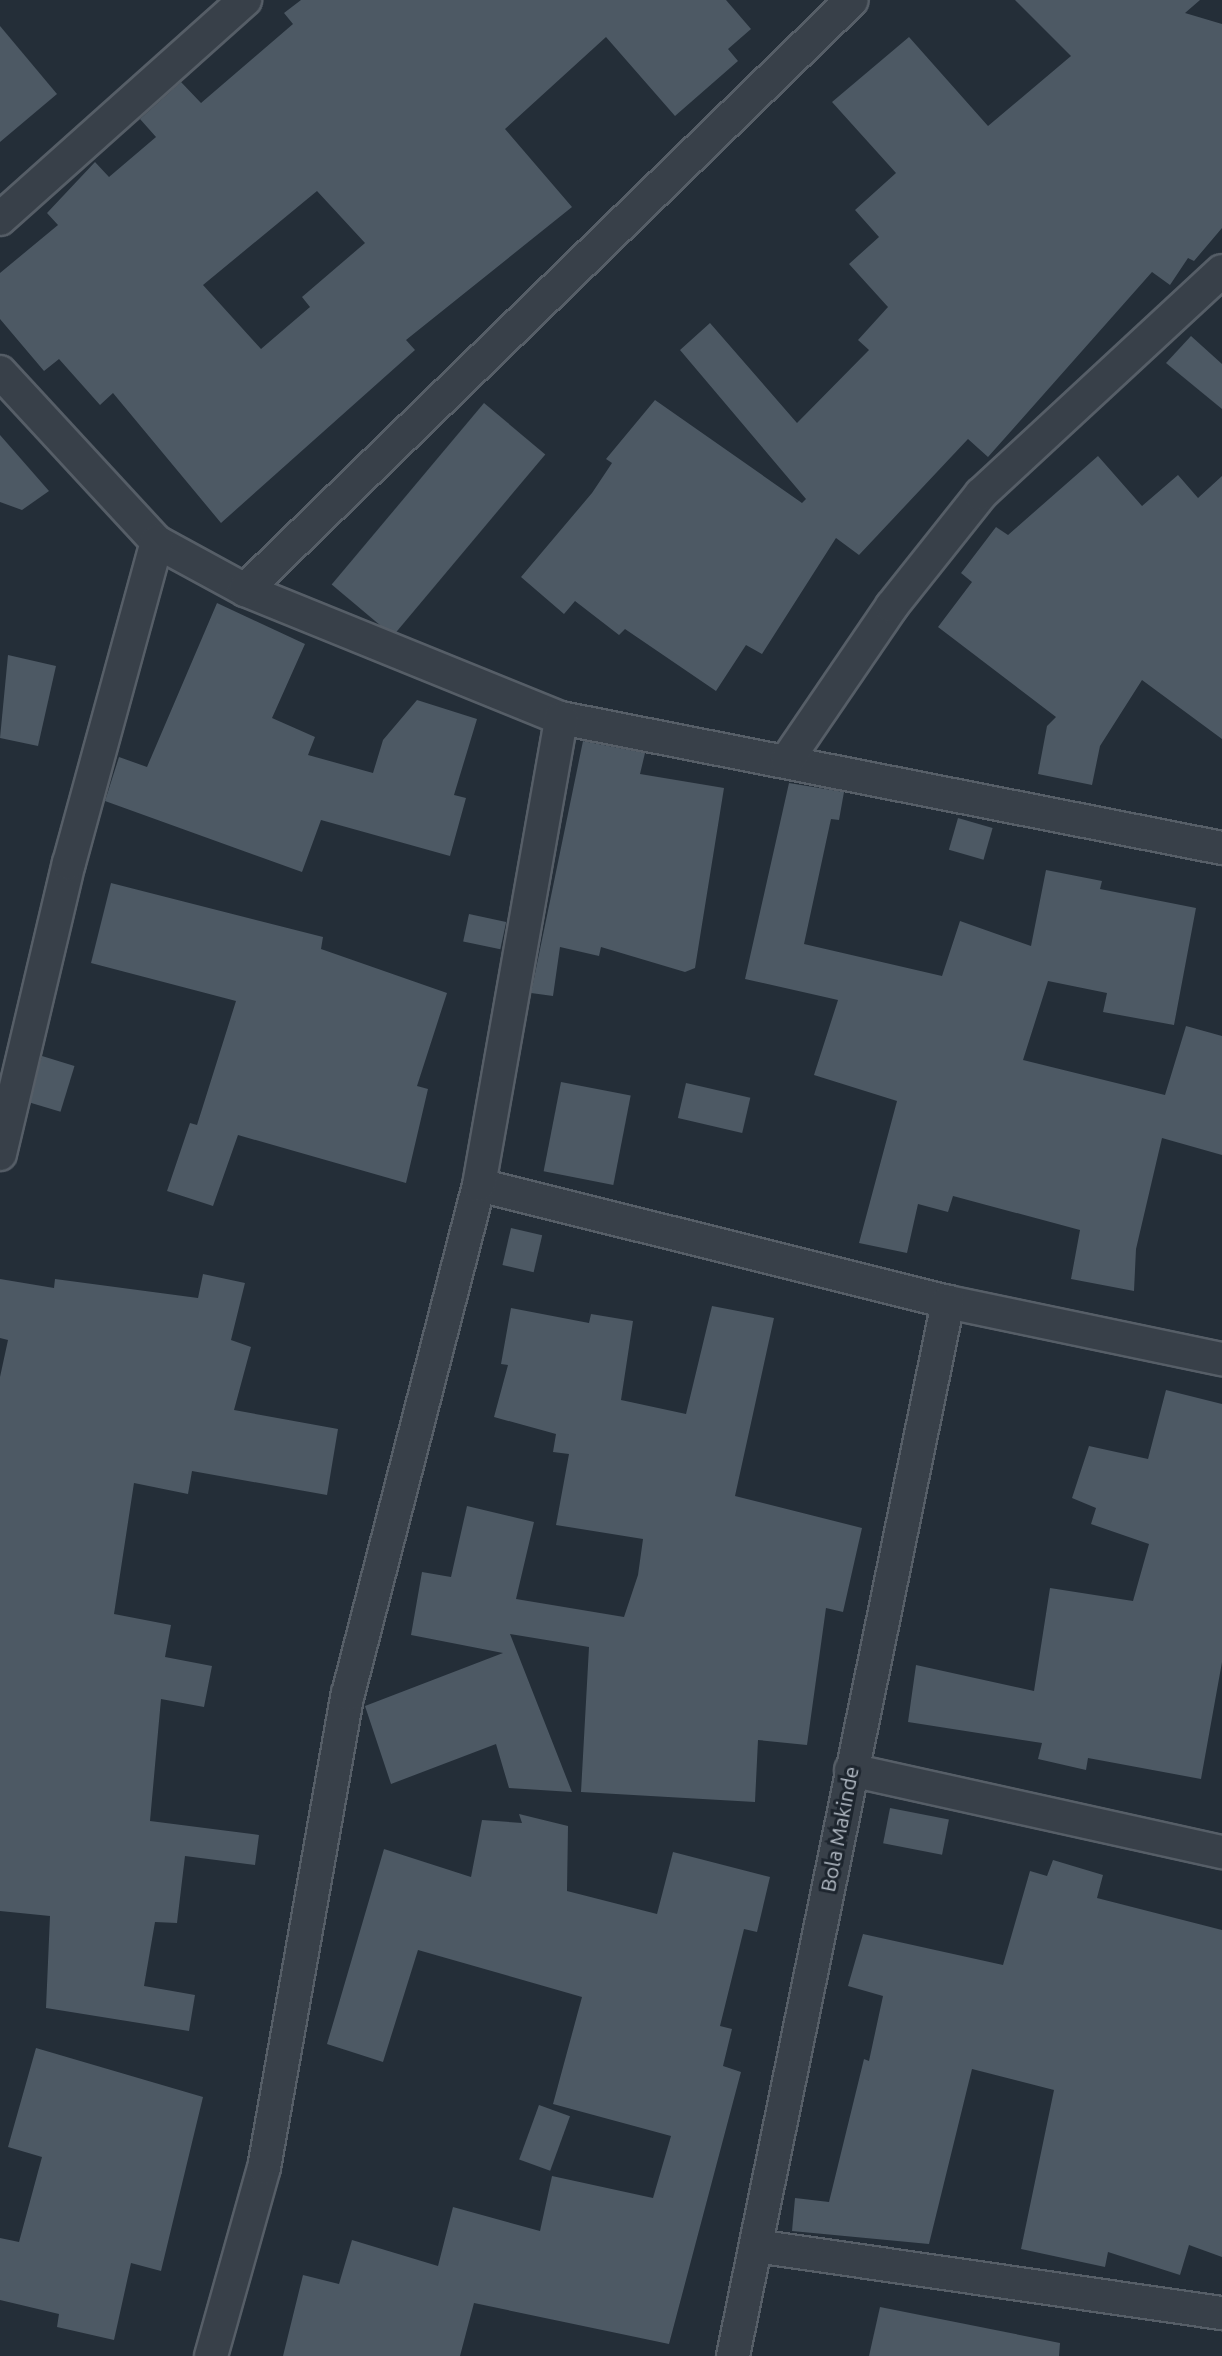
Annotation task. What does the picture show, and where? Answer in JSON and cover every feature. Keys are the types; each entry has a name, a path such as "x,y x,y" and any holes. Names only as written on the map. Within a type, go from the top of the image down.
{"street":[{"path":"0,219 245,0"},
{"path":"245,590 852,0"},
{"path":"787,760 892,606 981,494 1222,271"},
{"path":"0,372 157,542 245,590 561,718 787,760 1222,848"},
{"path":"0,1154 69,863 157,542"},
{"path":"211,2356 264,2168 348,1695 479,1185 561,718"},
{"path":"479,1185 948,1302 1222,1359"},
{"name":"Bola Makinde","path":"733,2356 948,1302"},
{"path":"851,1770 1222,1852"},
{"path":"755,2246 1222,2313"}],"building":[{"path":"301,0 726,0 751,29 728,49 738,61 675,116 606,37 505,129 572,207 406,340 415,350 221,523 113,393 100,405 59,359 44,371 0,319 0,273 58,225 47,213 95,162 109,177 156,137 140,119 181,82 201,103 293,24 284,13","holes":["317,191 365,243 302,297 310,307 261,349 203,285"]},
{"path":"1015,0 1200,0 1185,13 1222,24 1222,228 1194,261 1188,258 1170,285 1152,272 988,457 968,439 859,555 836,538 762,654 746,645 716,691 625,629 619,635 575,601 564,614 521,577 592,493 612,463 606,459 655,400 802,503 806,499 680,350 710,323 797,423 869,350 858,340 888,307 849,264 879,237 855,210 896,173 832,102 909,37 988,126 1071,56"},
{"path":"0,26 57,94 0,142"},
{"path":"1191,336 1222,364 1222,409 1166,363"},
{"path":"484,403 545,454 393,636 332,585"},
{"path":"0,435 49,491 22,510 0,502"},
{"path":"1098,456 1142,506 1178,475 1198,498 1222,476 1222,739 1142,680 1100,746 1092,785 1038,774 1047,726 1056,717 938,627 972,582 961,573 996,527 1008,535"},
{"path":"217,603 305,644 272,718 315,737 308,755 373,773 383,740 417,700 477,719 454,795 466,798 450,856 321,820 302,872 105,801 119,757 147,767"},
{"path":"8,655 56,666 38,746 0,738"},
{"path":"583,741 645,753 640,774 724,788 695,968 685,972 601,947 599,956 560,947 553,996 531,993"},
{"path":"789,783 844,792 839,820 831,819 804,944 942,976 960,921 1031,946 1046,870 1102,881 1100,889 1196,908 1174,1025 1103,1012 1107,993 1048,981 1023,1060 1165,1095 1186,1026 1222,1036 1222,1155 1162,1138 1136,1249 1134,1291 1071,1279 1080,1230 953,1196 948,1212 918,1204 907,1253 859,1243 897,1101 814,1075 838,1000 745,979"},
{"path":"958,818 993,828 984,860 949,850"},
{"path":"111,883 323,937 321,949 447,993 417,1086 428,1089 406,1183 238,1135 213,1206 167,1191 190,1123 197,1125 236,1001 91,963"},
{"path":"469,914 506,922 500,949 463,941"},
{"path":"42,1056 75,1066 60,1112 28,1102"},
{"path":"561,1082 631,1096 613,1185 544,1171"},
{"path":"686,1083 750,1098 742,1133 678,1118"},
{"path":"511,1228 542,1235 534,1272 502,1265"},
{"path":"203,1274 245,1283 231,1340 251,1347 234,1410 338,1429 327,1495 192,1471 188,1494 134,1483 114,1614 171,1625 165,1657 212,1666 204,1707 161,1699 150,1821 259,1835 255,1865 185,1856 177,1923 155,1922 144,1986 195,1995 189,2031 46,2008 50,1916 0,1911 0,1377 8,1340 0,1338 0,1279 54,1288 55,1279 198,1298"},
{"path":"712,1306 774,1318 735,1496 862,1528 843,1612 826,1608 807,1745 758,1740 755,1802 581,1792 589,1647 510,1634 572,1792 509,1788 496,1744 391,1784 365,1706 503,1653 411,1635 422,1572 451,1577 467,1506 534,1522 516,1599 624,1617 638,1575 643,1539 556,1525 569,1454 553,1452 556,1434 494,1417 508,1365 501,1364 511,1308 589,1323 591,1314 633,1321 621,1400 686,1414"},
{"path":"1166,1390 1222,1404 1222,1662 1201,1779 1088,1758 1086,1770 1038,1759 1042,1743 908,1722 916,1665 1034,1691 1050,1588 1133,1601 1149,1544 1091,1524 1096,1508 1072,1498 1089,1446 1148,1459"},
{"path":"890,1808 949,1819 942,1855 883,1843"},
{"path":"519,1814 568,1826 567,1891 657,1914 673,1852 770,1877 757,1932 744,1929 720,2026 732,2029 723,2066 741,2072 669,2344 474,2303 460,2356 283,2356 303,2275 339,2284 352,2240 438,2266 453,2207 540,2231 552,2176 653,2198 671,2136 553,2104 582,1997 418,1950 383,2062 327,2044 384,1849 471,1877 482,1820 522,1823"},
{"path":"1053,1860 1103,1875 1097,1898 1222,1930 1222,2257 1189,2245 1180,2275 1108,2252 1105,2267 1021,2249 1054,2090 972,2069 929,2244 792,2231 795,2198 829,2202 864,2059 869,2061 883,1996 848,1986 863,1934 1003,1965 1030,1871 1047,1876"},
{"path":"36,2048 203,2097 161,2271 131,2263 114,2340 57,2327 59,2314 0,2300 0,2238 19,2242 42,2157 8,2147"},
{"path":"539,2105 570,2116 550,2171 519,2160"},
{"path":"880,2307 1060,2343 1059,2356 869,2356"}]}
